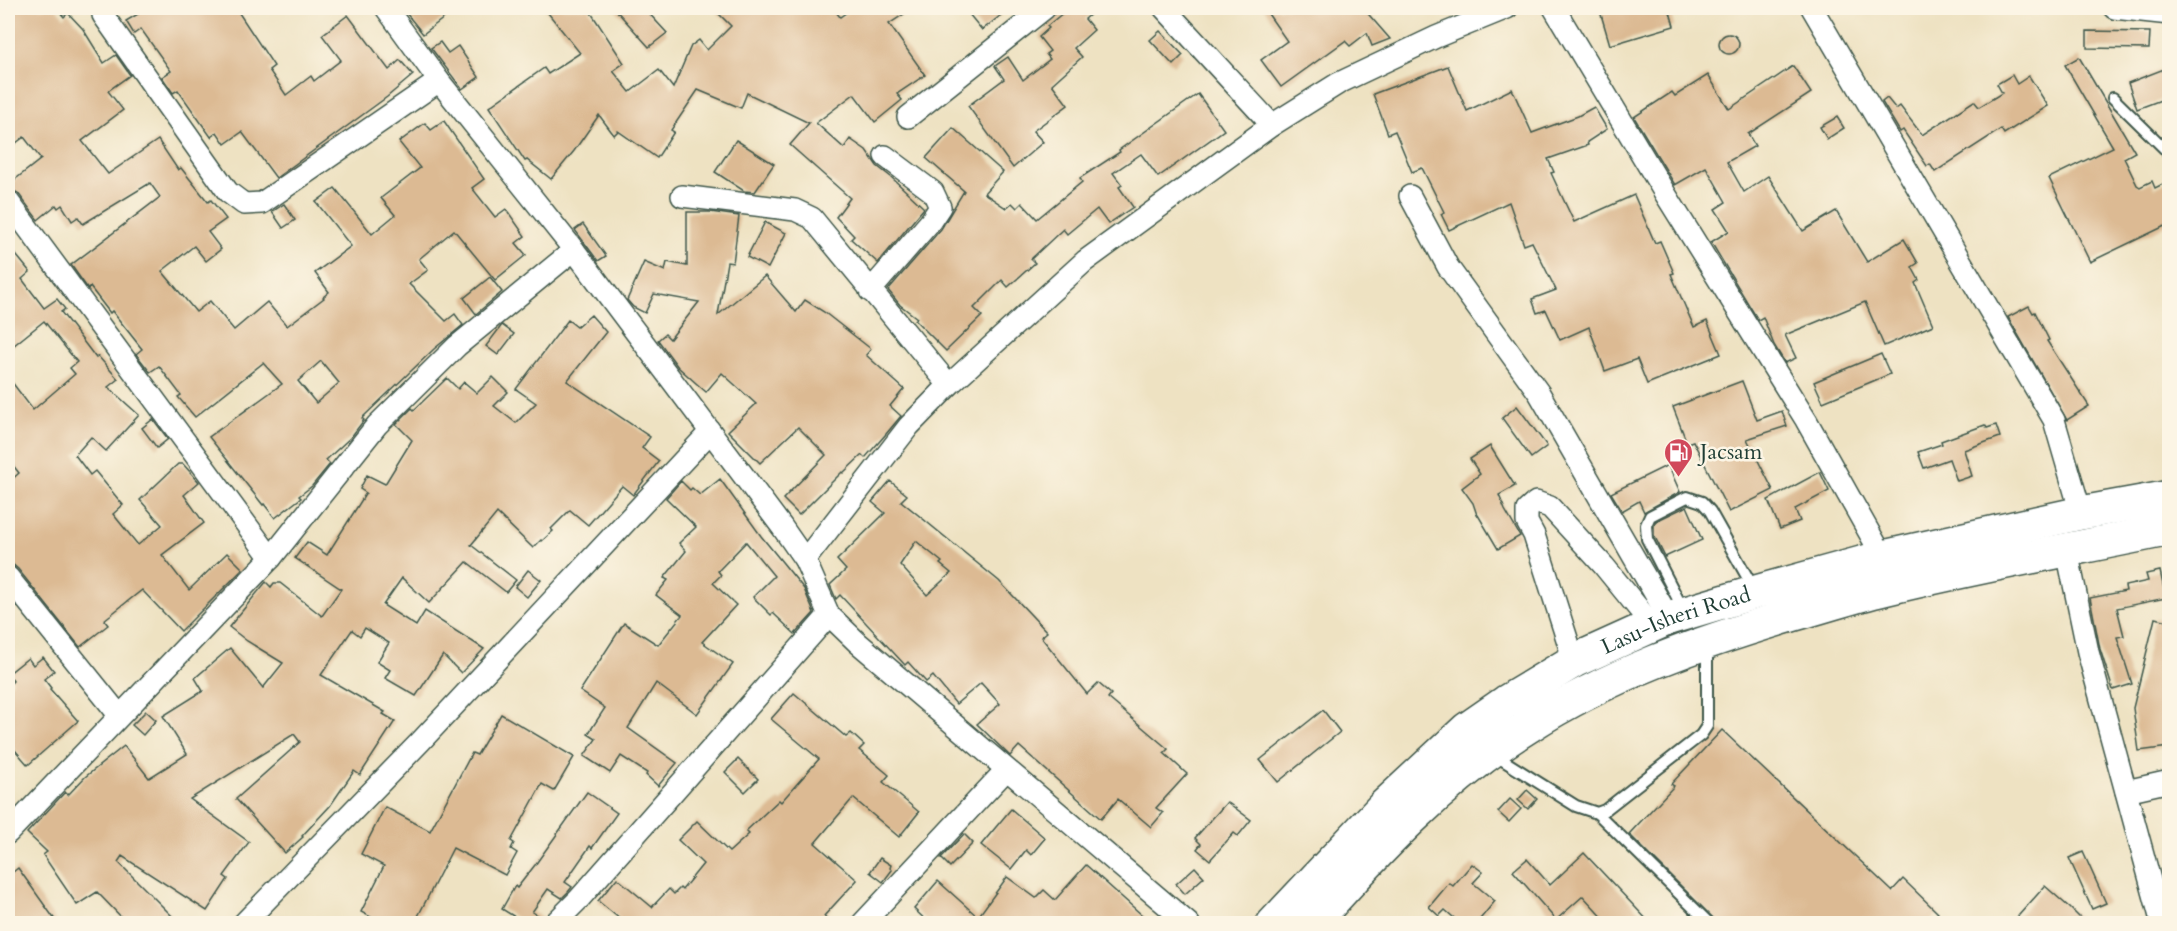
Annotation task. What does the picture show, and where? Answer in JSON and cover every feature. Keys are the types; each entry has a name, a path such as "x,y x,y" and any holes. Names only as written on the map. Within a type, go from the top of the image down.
{"main road":[{"name":"Lasu-Isheri Road","path":"1273,924 1376,813 1429,762 1467,729 1506,702 1574,661 1669,619 1756,592 1883,557 2081,513 2169,497"},
{"name":"Lasu-Isheri Road","path":"1312,924 1399,829 1490,752 1562,706 1618,677 1754,626 1883,589 2169,529"}],"street":[{"path":"386,8 439,81 574,250 782,527 805,560 830,615 857,642 1189,924"},
{"path":"908,117 1045,8"},
{"path":"1164,8 1272,125"},
{"path":"805,560 909,426 949,385 1085,261 1272,125 1339,83 1436,37 1507,8"},
{"path":"1554,8 1672,205 1811,428 1883,557"},
{"path":"1812,8 2054,420 2081,513"},
{"path":"2127,8 2169,14"},
{"path":"103,15 228,192 244,204 262,202 439,81"},
{"path":"870,291 930,222 940,207 933,192 885,156"},
{"path":"682,196 795,210 812,218 949,385"},
{"path":"1410,196 1448,267 1539,393 1669,619"},
{"path":"8,201 271,558"},
{"path":"8,833 271,558 377,425 457,346 574,250"},
{"path":"243,924 421,741 710,432"},
{"path":"1574,661 1534,535 1527,522 1527,510 1536,502 1550,507 1604,566 1669,619"},
{"path":"2067,551 2088,652 2163,924"},
{"path":"8,577 119,715"},
{"path":"554,924 579,899 830,615"},
{"path":"862,924 1006,770"},
{"path":"2127,791 2169,782"}],"lane":[{"path":"2112,98 2169,154"},
{"path":"1669,619 1647,538 1646,525 1650,516 1687,497 1702,502 1710,511 1756,592"},
{"path":"1597,813 1605,810 1701,735 1707,726 1707,642"},
{"path":"1490,752 1576,806 1597,813 1710,924"}],"building":[{"path":"8,8 56,8 64,17 68,13 83,29 104,63 116,55 130,75 108,91 123,110 82,141 108,174 158,140 178,170 181,168 208,202 211,200 226,219 208,232 221,249 206,261 194,246 162,271 196,312 210,301 234,330 267,302 287,326 324,298 329,292 315,273 351,246 316,202 335,188 372,234 395,215 381,198 420,168 399,142 425,123 431,130 444,121 484,179 472,188 495,217 506,209 525,236 516,243 526,255 495,280 454,230 419,259 428,270 409,284 446,321 455,314 463,325 434,349 362,418 364,420 351,437 326,460 330,464 312,486 299,496 301,498 275,518 209,437 282,384 263,363 195,417 178,397 181,395 159,366 150,372 136,354 142,349 112,311 110,313 90,287 88,289 71,265 160,197 150,183 83,224 78,217 72,221 62,205 58,208 56,205 38,220 18,193 8,188 8,185 41,159 24,137 8,149","holes":["321,361 339,383 316,403 298,381"]},
{"path":"134,8 228,8 232,13 237,10 274,66 269,70 286,95 311,76 314,81 341,60 322,35 348,15 389,70 400,60 413,75 387,97 276,178 242,132 225,144 217,132 211,137 178,90 173,93 162,77 171,71 141,29 134,34 126,21 138,14"},
{"path":"402,8 457,8 423,34"},
{"path":"544,8 588,8 624,63 613,71 630,92 659,70 673,88 691,46 699,40 707,50 731,26 713,8 833,8 840,17 853,8 913,8 889,24 925,75 897,94 902,100 875,122 854,94 816,123 844,148 850,139 866,150 877,166 924,208 878,263 851,239 854,236 836,217 850,198 790,145 809,123 747,93 741,108 698,90 671,130 674,132 657,158 618,131 614,135 599,115 551,179 527,160 525,161 489,107 544,68 548,74 580,53"},
{"path":"614,8 644,8 667,33 649,47"},
{"path":"964,8 1010,8 982,30"},
{"path":"1069,8 1098,8 1085,19 1094,30 1074,48 1082,57 1052,84 1068,105 1033,131 1043,142 1013,168 968,106 1004,79 995,66 1008,57 1023,80 1050,59 1046,54 1050,51 1039,37 1049,28 1047,26"},
{"path":"1264,8 1363,8 1390,39 1372,46 1367,33 1350,46 1345,41 1281,87 1261,60 1287,41"},
{"path":"1611,8 1669,8 1674,26 1610,45 1600,11"},
{"path":"1160,31 1183,55 1173,65 1150,40"},
{"path":"2087,31 2150,32 2149,49 2087,48"},
{"path":"1729,34 1736,37 1739,44 1736,51 1729,54 1722,51 1719,44 1722,37"},
{"path":"440,42 448,53 458,46 479,77 462,89 431,48"},
{"path":"2079,57 2135,152 2124,158 2137,185 2140,187 2152,181 2155,188 2169,181 2169,224 2090,262 2049,178 2113,147 2065,65"},
{"path":"1448,66 1467,111 1512,89 1532,133 1578,116 1594,107 1607,129 1587,142 1588,145 1548,159 1554,172 1551,173 1574,222 1634,195 1655,243 1660,241 1674,273 1671,274 1694,327 1707,321 1721,354 1647,384 1637,359 1605,371 1589,327 1560,340 1546,310 1537,313 1532,299 1556,290 1532,242 1524,245 1509,202 1449,230 1441,214 1444,212 1422,168 1412,172 1395,131 1388,134 1373,94"},
{"path":"1793,66 1811,93 1748,134 1755,146 1727,162 1744,192 1768,176 1803,231 1836,211 1867,262 1904,239 1918,263 1912,267 1919,280 1915,283 1933,325 1884,346 1865,302 1785,335 1796,358 1785,363 1774,345 1763,317 1758,320 1711,242 1729,231 1715,209 1726,202 1706,167 1675,185 1634,117 1672,92 1675,96 1708,75 1729,109"},
{"path":"2169,67 2169,97 2137,109 2128,83"},
{"path":"2012,75 2017,84 2029,76 2048,106 2004,134 2001,129 1935,172 1930,164 1927,166 1903,130 1900,132 1882,102 1887,98 1896,109 1900,106 1922,135 1974,101 1979,107 2002,93 1997,84"},
{"path":"1198,94 1224,130 1158,177 1141,154 1113,173 1122,185 1119,187 1133,207 1108,224 1097,209 1067,234 1063,229 1031,259 1035,263 1008,287 1002,280 974,308 982,316 946,351 888,290 941,229 964,191 926,158 953,128 1003,172 984,193 1006,208 1012,203 1017,208 1022,203 1037,219 1082,182 1080,178 1120,152 1119,150"},
{"path":"1837,117 1844,128 1827,139 1820,127"},
{"path":"736,140 774,164 755,192 744,191 715,172"},
{"path":"284,204 295,220 283,228 272,212"},
{"path":"687,212 739,216 733,263 727,262 718,315 765,276 796,312 805,300 871,349 866,355 904,389 890,406 901,416 886,434 865,458 862,455 842,472 799,515 783,499 826,455 798,427 760,463 728,431 756,404 722,373 706,392 678,367 658,340 665,334 670,339 699,302 654,294 645,313 633,307 627,300 644,262 665,271 667,262 687,266"},
{"path":"765,222 786,233 768,268 747,257"},
{"path":"583,224 606,256 598,261 575,230"},
{"path":"8,245 30,272 22,279 44,308 57,299 65,309 61,312 96,358 98,356 118,379 108,387 139,415 106,451 91,437 75,455 90,475 95,471 123,505 113,514 138,545 162,525 140,500 178,464 183,464 199,482 184,495 204,523 162,555 189,590 227,553 243,569 181,631 142,590 104,620 108,625 80,647 18,569 8,560 8,483 19,473 8,459 8,377 33,410 75,374 70,368 77,362 44,321 8,350"},
{"path":"490,277 502,292 476,314 464,298"},
{"path":"2029,306 2033,313 2035,312 2049,340 2047,341 2089,406 2067,420 2008,317"},
{"path":"591,315 606,332 567,381 650,437 642,448 659,461 633,495 622,486 588,525 570,510 551,529 553,531 533,548 497,513 471,545 516,580 506,592 467,562 429,603 402,578 383,605 416,626 425,611 484,649 461,673 443,655 416,696 385,678 390,670 377,662 389,643 365,628 360,636 352,630 321,675 385,712 383,714 395,721 360,775 354,771 330,806 303,837 285,853 236,799 300,742 294,734 190,799 249,842 224,876 228,879 207,911 122,856 118,862 180,924 128,924 97,892 77,905 43,855 47,852 27,833 65,792 68,795 85,777 124,746 149,778 187,754 163,716 203,691 195,678 230,648 263,688 283,663 229,627 266,582 271,587 274,583 280,583 322,616 341,589 295,558 307,542 327,555 366,493 360,489 367,475 385,484 412,440 396,424 447,378 458,389 464,382 477,393 493,377 508,392 494,406 516,423 536,403 516,389 568,320 577,327"},
{"path":"502,325 514,334 498,355 486,346"},
{"path":"1881,354 1890,374 1823,402 1814,382"},
{"path":"1742,381 1757,420 1782,411 1787,426 1747,439 1773,490 1729,512 1693,441 1687,443 1673,407"},
{"path":"1517,406 1547,446 1531,458 1502,418"},
{"path":"153,419 168,439 157,448 142,428"},
{"path":"1985,425 1987,428 1996,425 2000,437 1964,450 1972,476 1957,481 1949,459 1924,468 1918,452"},
{"path":"1490,446 1515,486 1499,495 1520,536 1498,549 1477,515 1473,503 1462,488 1480,474 1470,459"},
{"path":"1668,465 1680,492 1644,512 1639,501 1622,511 1611,493"},
{"path":"1820,472 1829,491 1795,509 1800,521 1780,529 1768,500"},
{"path":"720,479 761,536 804,589 814,613 795,634 753,597 774,576 746,542 718,571 721,575 713,583 736,605 702,642 733,664 697,714 656,683 628,728 677,763 658,786 646,775 647,773 621,756 610,773 584,756 596,739 588,734 605,708 580,691 624,623 658,645 682,615 656,595 668,580 664,578 686,551 679,543 696,527 666,498 681,481 690,490 692,488 700,495"},
{"path":"890,481 907,495 901,501 999,581 1047,632 1041,637 1087,694 1098,683 1111,694 1108,698 1168,749 1164,753 1187,774 1156,808 1163,813 1151,827 1118,799 1101,819 1019,746 1010,756 977,724 1000,704 981,683 956,704 933,676 926,682 908,662 905,665 840,595 836,599 830,585 846,570 837,560 885,513 872,502","holes":["916,541 942,562 940,564 951,573 927,595 900,565"]},
{"path":"1687,506 1702,540 1665,557 1654,535 1656,521"},
{"path":"528,570 541,580 527,597 515,587"},
{"path":"2160,571 2166,598 2117,608 2124,636 2117,637 2132,684 2113,690 2100,649 2090,598 2126,591 2125,586 2148,581 2146,574"},
{"path":"2155,618 2169,621 2169,747 2139,751 2133,708"},
{"path":"43,657 54,671 44,679 78,721 28,765 8,742 8,686 13,681 8,674 28,658 33,665"},
{"path":"794,693 846,737 851,733 864,745 859,750 889,775 883,782 919,812 899,837 853,798 815,843 857,880 824,916 834,924 626,924 598,901 617,878 652,907 669,889 674,894 680,888 682,890 703,864 678,840 697,821 729,852 749,834 746,831 779,800 781,802 819,759 771,719"},
{"path":"1323,710 1340,732 1278,782 1260,760"},
{"path":"146,711 156,720 143,735 132,725"},
{"path":"501,714 574,757 554,791 542,784 511,841 514,843 511,849 517,853 505,875 453,848 414,924 384,924 361,912 384,866 361,854 385,807 430,831 472,753 477,755"},
{"path":"1722,730 1892,891 1903,879 1938,913 1928,924 1719,924 1629,834 1674,786 1671,784"},
{"path":"738,759 758,779 745,792 725,772"},
{"path":"1527,790 1537,799 1528,809 1518,800"},
{"path":"587,792 617,813 565,882 572,887 568,892 562,898 548,889 532,912 543,918 542,924 526,924 502,909 515,886 517,888 535,865"},
{"path":"1510,799 1521,809 1509,822 1498,812"},
{"path":"1227,802 1251,820 1238,836 1234,833 1210,860 1197,849 1201,844 1195,838"},
{"path":"1011,809 1045,838 1031,855 1026,850 1011,869 981,845"},
{"path":"964,834 973,843 950,867 941,858"},
{"path":"2083,852 2106,903 2092,909 2069,858"},
{"path":"1584,853 1651,924 1609,924 1583,896 1556,920 1513,871 1527,859 1550,885"},
{"path":"880,858 891,865 892,870 883,882 870,872"},
{"path":"1472,864 1483,872 1473,883 1495,901 1476,924 1461,924 1445,910 1439,916 1429,907 1449,883 1453,886"},
{"path":"1086,865 1152,924 930,924 914,909 938,881 978,917 1007,877 1036,898 1044,890 1055,900"},
{"path":"1195,867 1204,877 1185,894 1176,884"},
{"path":"18,868 58,924 13,924 8,916 8,876"},
{"path":"2045,886 2070,908 2086,924 2011,924"}],"place":[{"name":"Jacsam","path":"1679,478"}]}
